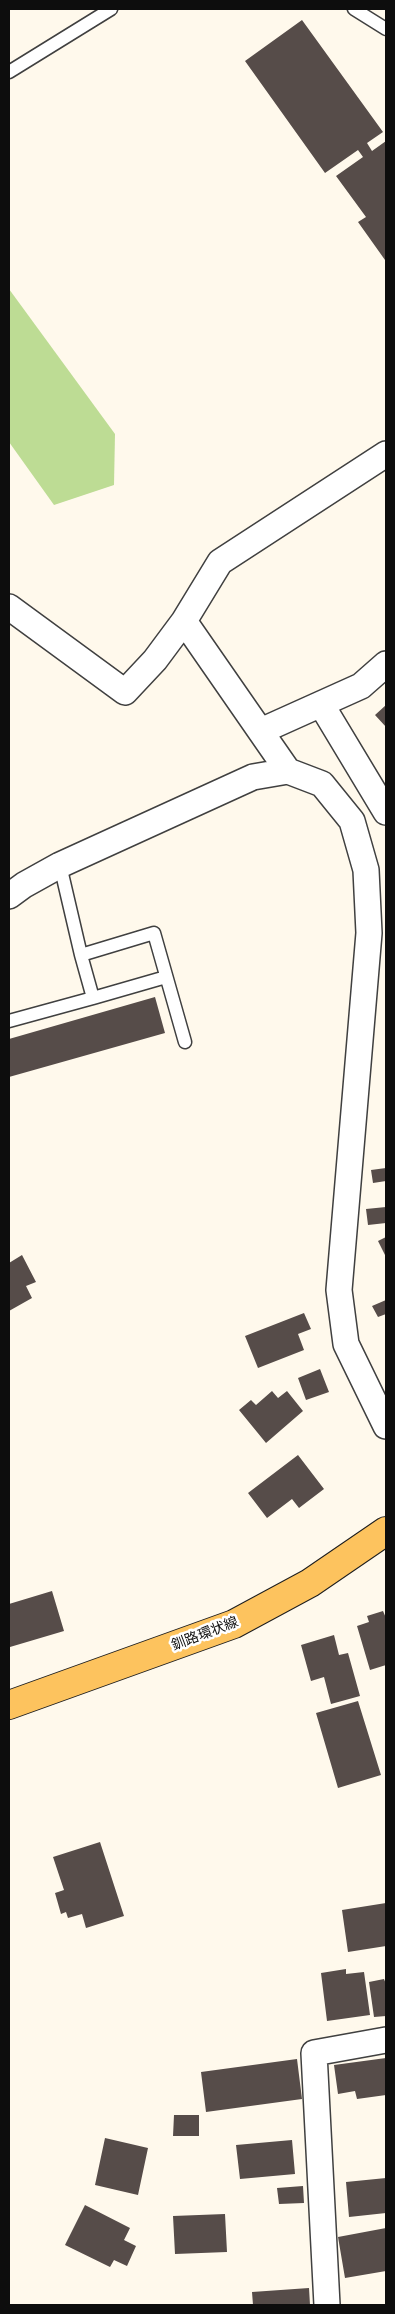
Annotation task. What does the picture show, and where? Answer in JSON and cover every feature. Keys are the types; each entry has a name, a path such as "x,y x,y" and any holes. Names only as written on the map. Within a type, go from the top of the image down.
{"main road":[{"name":"釧路環状線","path":"9,1705 234,1624 310,1583 386,1531"}],"street":[{"path":"9,607 125,692 155,660 184,621 220,562 386,454"},
{"path":"184,621 288,771"},
{"path":"261,732 360,686 386,664"},
{"path":"321,704 386,812"},
{"path":"9,896 24,885 60,866 253,777 288,771 322,784 352,822 366,870 369,933 339,1290 346,1344 386,1426"},
{"path":"327,2305 314,2053 386,2040"}],"lane":[{"path":"9,72 112,9"},
{"path":"354,9 386,29"},
{"path":"60,866 93,998"},
{"path":"81,955 154,933 185,1042"},
{"path":"9,1021 166,977"}],"green space":[{"path":"9,289 115,434 114,485 54,505 9,442"}],"building":[{"path":"302,20 383,132 367,143 372,151 386,141 385,260 358,222 366,217 336,176 363,157 358,150 325,173 245,61"},
{"path":"386,705 386,727 375,715"},
{"path":"155,997 165,1033 9,1077 9,1039"},
{"path":"386,1168 386,1181 373,1183 371,1170"},
{"path":"386,1207 386,1223 368,1225 366,1209"},
{"path":"386,1237 386,1257 378,1241"},
{"path":"22,1255 36,1282 26,1286 32,1298 9,1311 9,1263"},
{"path":"386,1300 386,1314 378,1317 372,1306"},
{"path":"304,1313 311,1329 298,1334 304,1350 258,1368 245,1336"},
{"path":"320,1369 329,1392 306,1400 298,1378"},
{"path":"272,1391 278,1398 287,1391 303,1411 266,1443 239,1410 251,1400 256,1405"},
{"path":"298,1455 324,1489 299,1508 292,1499 267,1518 248,1493"},
{"path":"52,1591 64,1631 10,1647 9,1604"},
{"path":"383,1611 386,1618 386,1665 370,1670 357,1626 369,1622 367,1616"},
{"path":"334,1635 339,1655 348,1653 360,1696 331,1704 324,1677 311,1681 301,1645"},
{"path":"358,1701 381,1775 338,1788 316,1713"},
{"path":"100,1842 124,1916 86,1928 82,1914 68,1918 66,1912 61,1914 55,1893 64,1890 53,1857"},
{"path":"386,1903 386,1946 348,1952 342,1910"},
{"path":"346,1969 346,1974 364,1972 370,2015 327,2021 321,1973"},
{"path":"384,1979 386,1984 386,2016 374,2017 369,1982"},
{"path":"386,2058 386,2095 357,2099 355,2091 338,2094 334,2065"},
{"path":"297,2059 302,2099 206,2112 201,2072"},
{"path":"174,2115 199,2115 199,2136 173,2136"},
{"path":"105,2138 148,2148 138,2195 95,2185"},
{"path":"292,2140 295,2174 240,2179 236,2145"},
{"path":"386,2178 386,2213 349,2217 346,2182"},
{"path":"303,2186 304,2203 279,2204 277,2188"},
{"path":"85,2205 130,2228 124,2240 136,2246 127,2266 114,2260 110,2267 65,2245"},
{"path":"225,2214 227,2252 175,2254 173,2216"},
{"path":"386,2228 386,2271 345,2278 338,2237"},
{"path":"309,2288 310,2305 253,2305 252,2292"}]}
